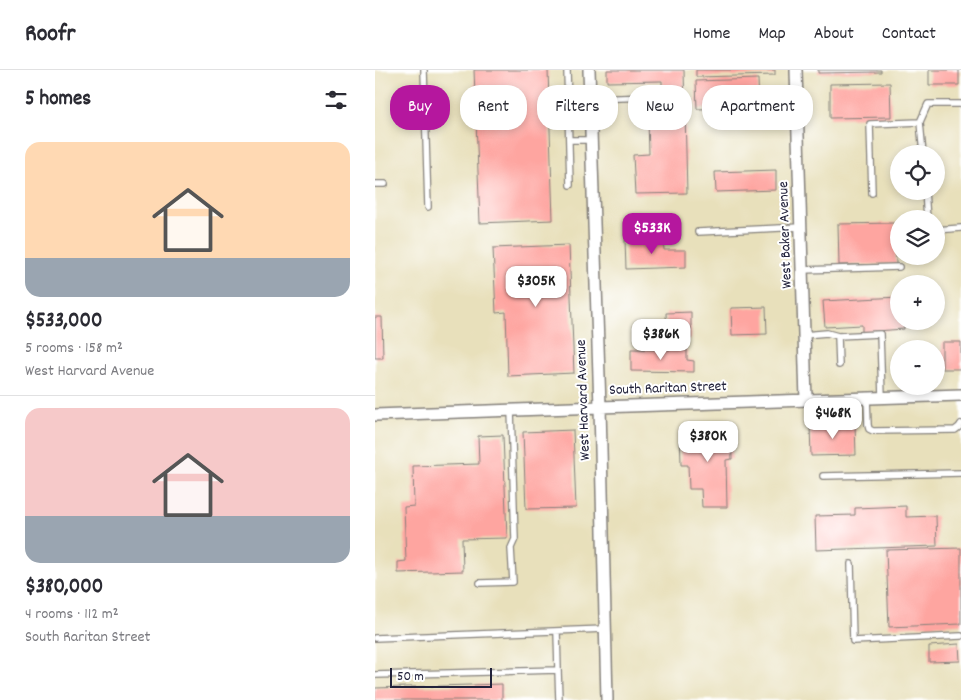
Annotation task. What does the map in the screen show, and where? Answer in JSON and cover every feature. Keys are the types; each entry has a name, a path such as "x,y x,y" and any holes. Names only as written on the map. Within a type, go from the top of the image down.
{"street":[{"name":"West Harvard Avenue","path":"589,70 589,85"},
{"name":"West Baker Avenue","path":"796,70 807,400"},
{"name":"West Harvard Avenue","path":"591,130 600,406 607,700"},
{"name":"South Raritan Street","path":"375,415 961,395"}],"lane":[{"path":"423,70 428,207"},
{"path":"567,70 570,185"},
{"path":"922,145 920,122 928,104 961,104"},
{"path":"872,194 870,124 920,122"},
{"path":"569,140 591,140"},
{"path":"375,184 385,184"},
{"path":"698,232 801,227"},
{"path":"945,229 961,228"},
{"path":"802,270 899,267"},
{"path":"804,335 880,334 882,397"},
{"path":"838,336 839,365"},
{"path":"867,398 867,425 873,431 955,430 961,424"},
{"path":"480,583 513,582 511,548 515,539 511,410"},
{"path":"823,476 961,473"},
{"path":"851,564 853,641 961,636"},
{"path":"375,638 605,629"},
{"path":"557,631 559,700"},
{"path":"375,675 558,670"}],"building":[{"path":"474,70 548,70 548,85 537,85 537,130 550,130 553,220 480,223 476,130 527,130 527,85 475,85"},
{"path":"607,70 684,70 684,85 662,85 662,81 607,82"},
{"path":"696,70 775,70 775,75 696,77"},
{"path":"818,70 881,70 881,72 818,73"},
{"path":"929,70 959,70 959,85 929,85"},
{"path":"758,79 758,85 702,85 702,109 697,109 696,81"},
{"path":"890,83 891,117 830,118 830,84"},
{"path":"648,130 685,130 687,193 635,194 633,155 649,154"},
{"path":"776,170 776,190 716,192 715,172"},
{"path":"890,223 890,264 839,265 838,224"},
{"path":"663,239 664,250 686,250 686,267 626,269 625,240"},
{"path":"569,245 574,373 508,376 506,312 496,313 493,248"},
{"path":"890,297 890,330 862,332 862,325 825,327 823,301"},
{"path":"766,307 767,334 732,335 731,308"},
{"path":"691,312 691,339 667,339 666,313"},
{"path":"375,317 382,317 383,358 375,358"},
{"path":"945,342 961,342 961,369 945,369"},
{"path":"631,349 687,350 687,360 694,361 694,372 631,371"},
{"path":"855,425 856,455 811,456 810,426"},
{"path":"731,429 732,459 726,460 727,507 702,507 701,489 689,489 688,465 681,465 680,431"},
{"path":"573,430 576,508 526,509 523,432"},
{"path":"503,435 507,538 462,539 463,571 398,573 398,562 406,561 404,507 414,506 413,466 479,464 478,436"},
{"path":"906,506 906,517 936,516 937,546 816,550 815,516 855,515 855,508"},
{"path":"961,548 961,624 889,627 886,550"},
{"path":"959,644 960,661 929,662 929,646"},
{"path":"502,684 502,700 375,700 375,688"}]}
